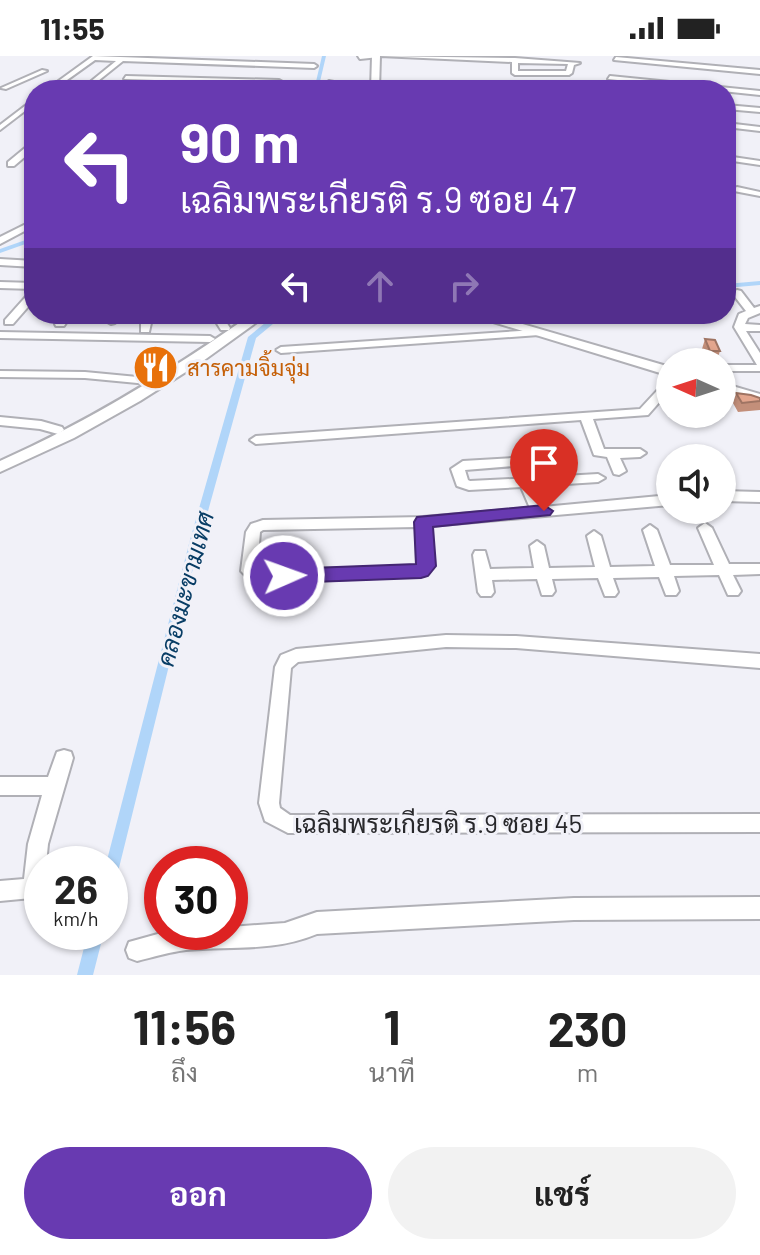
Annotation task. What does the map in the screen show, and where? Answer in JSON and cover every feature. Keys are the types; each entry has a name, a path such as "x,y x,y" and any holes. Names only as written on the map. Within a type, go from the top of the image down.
{"main road":[{"path":"379,80 380,57"},
{"path":"0,455 58,430 148,381 210,339 219,324"},
{"path":"0,467 118,410 164,383 247,324"},
{"path":"506,324 656,366"},
{"path":"521,324 656,366"},
{"path":"736,390 760,397"}],"street":[{"path":"261,56 308,57 305,66"},
{"path":"63,80 96,57 314,66"},
{"path":"360,57 520,58 538,61 575,60 569,73 513,72 520,58"},
{"path":"380,57 446,62"},
{"path":"96,80 124,58"},
{"path":"610,80 616,58 760,72"},
{"path":"492,67 494,59"},
{"path":"723,80 729,60"},
{"path":"536,73 538,61"},
{"path":"405,66 416,66"},
{"path":"4,88 44,71"},
{"path":"272,80 274,71"},
{"path":"126,78 206,80"},
{"path":"736,91 760,93"},
{"path":"736,108 760,110"},
{"path":"0,128 24,109"},
{"path":"736,126 760,129"},
{"path":"11,164 24,153"},
{"path":"736,160 756,165"},
{"path":"737,189 760,194"},
{"path":"0,241 24,228"},
{"path":"0,262 24,263"},
{"path":"0,285 24,286"},
{"path":"736,367 760,365 739,327 741,318 756,310 737,293"},
{"path":"9,322 24,305"},
{"path":"145,330 146,324"},
{"path":"739,327 760,328"},
{"path":"281,350 535,333"},
{"path":"0,335 210,339"},
{"path":"0,374 85,375 148,381"},
{"path":"256,440 644,412 656,399"},
{"path":"585,415 599,452 640,453"},
{"path":"0,421 58,430"},
{"path":"612,454 619,471"},
{"path":"541,481 535,464 529,461 463,465 458,469 464,485 526,482 598,478"},
{"path":"526,482 538,511"},
{"path":"736,496 760,497"},
{"path":"423,522 426,566 421,571 256,577 249,571 253,532 263,525 423,522 656,501"},
{"path":"705,528 733,591"},
{"path":"650,530 671,591"},
{"path":"594,536 610,592"},
{"path":"537,546 547,591"},
{"path":"480,555 486,592"},
{"path":"484,575 760,569"},
{"name":"เฉลิมพระเกียรติ ร.9 ซอย 45","path":"760,661 561,643 446,641 296,656 287,660 283,667 269,803 272,814 288,824 760,823"},
{"path":"38,846 64,758"},
{"path":"0,786 54,786"},
{"path":"0,891 24,889"},
{"path":"137,950 184,939 269,938 297,933 317,923 574,909 760,908"}],"building":[{"path":"705,339 715,340 719,348 709,348"},
{"path":"736,393 760,398 760,401 742,403"}],"waterway":[{"name":"คลองมะขามเทศ","path":"318,80 324,56"},
{"path":"0,251 24,243"},
{"path":"736,285 760,283"},
{"name":"คลองมะขามเทศ","path":"118,846 195,540 252,337 268,324"},
{"name":"คลองมะขามเทศ","path":"85,975 91,950"}],"place":[{"name":"สารคามจิ้มจุ่ม","path":"156,368"}],"route":[{"path":"284,576 421,571 426,566 423,522 544,511"}]}
